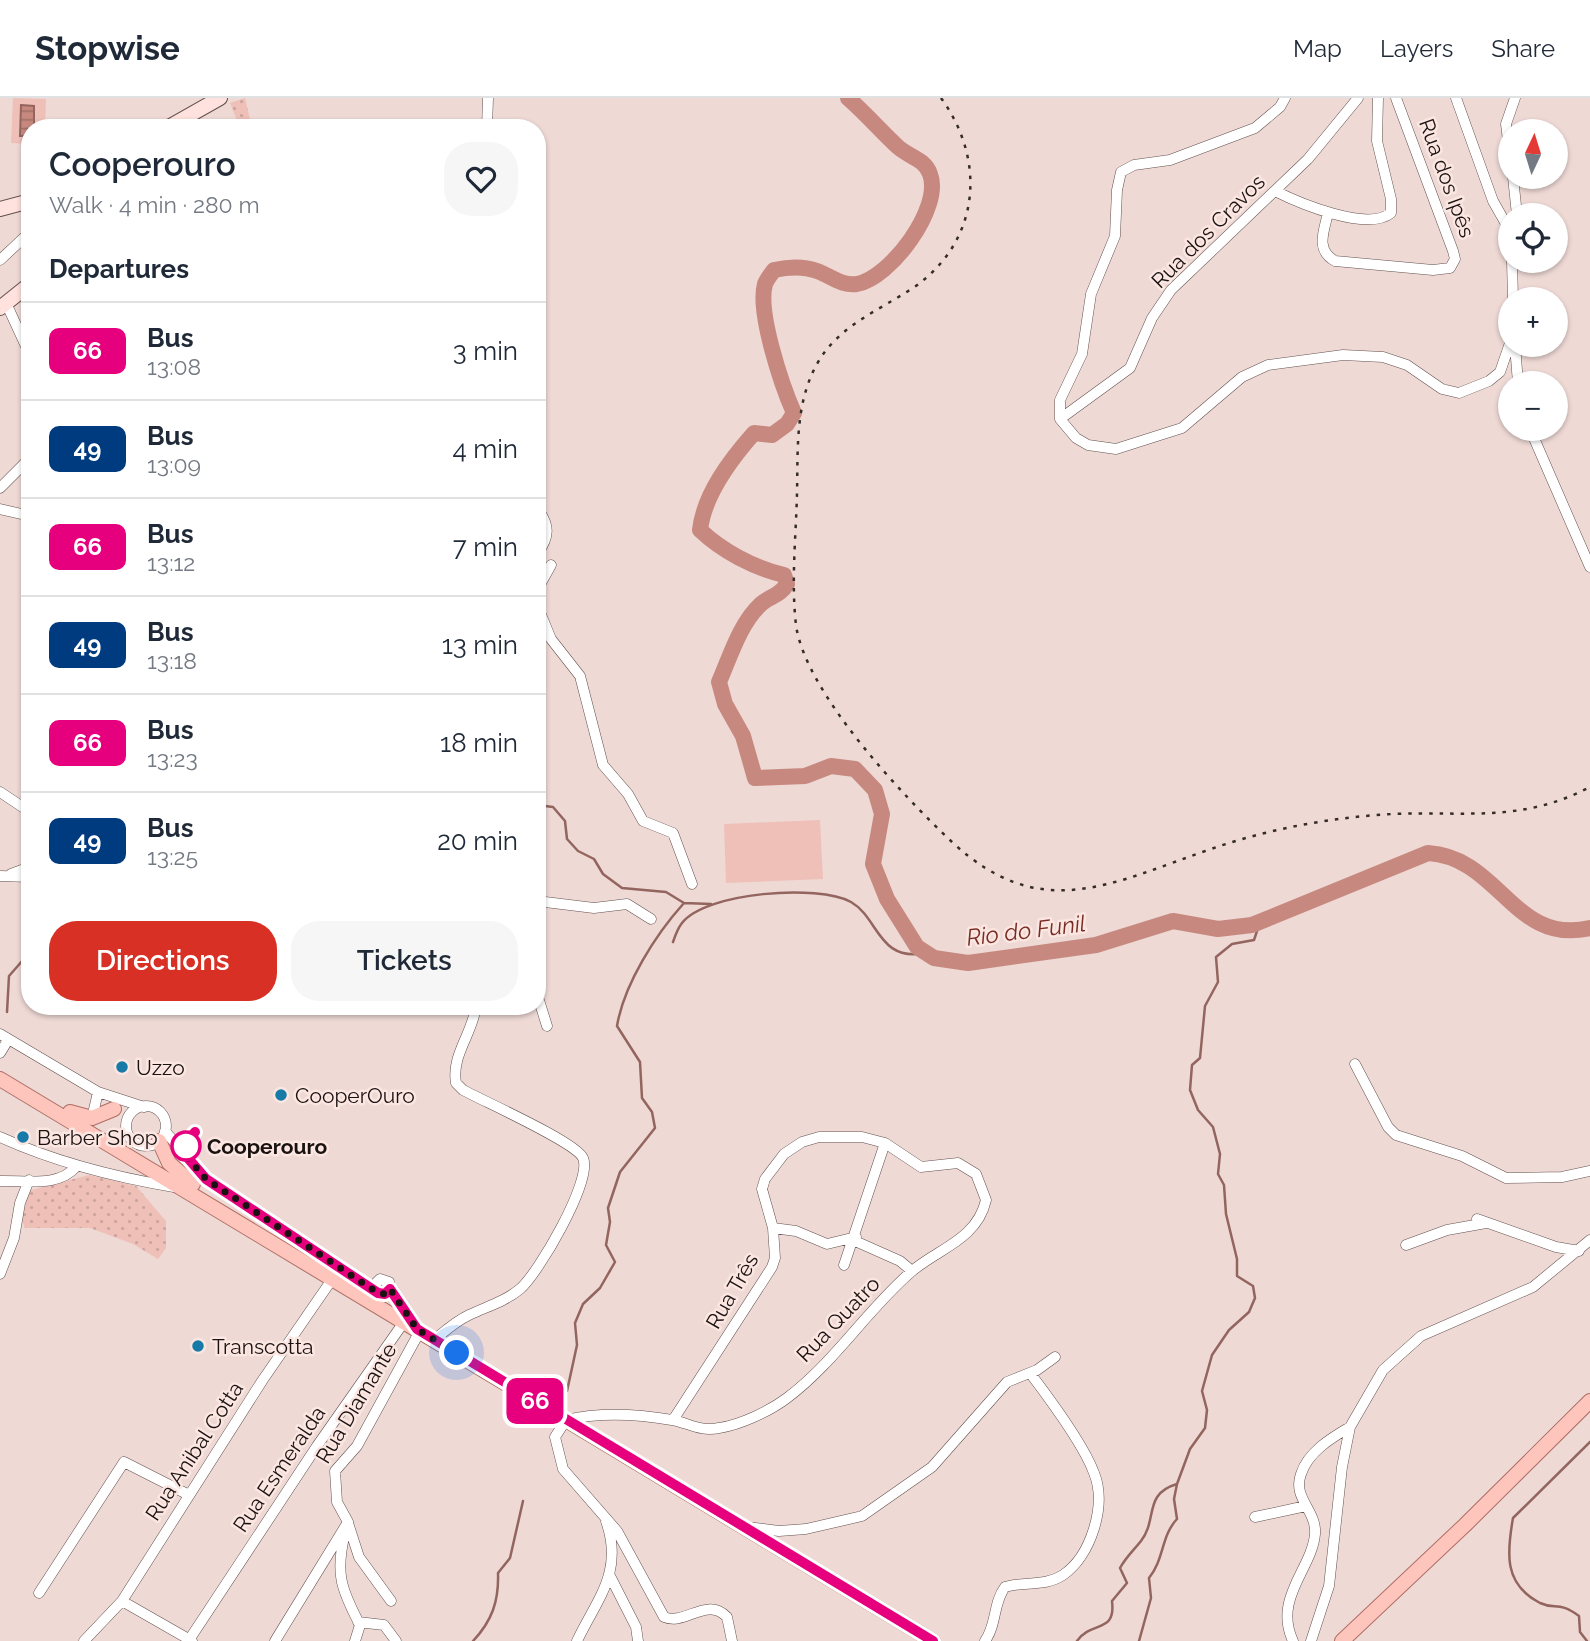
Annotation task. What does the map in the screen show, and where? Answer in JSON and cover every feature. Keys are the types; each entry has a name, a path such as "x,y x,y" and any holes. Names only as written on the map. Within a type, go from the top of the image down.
{"main road":[{"path":"0,1079 235,1218 933,1641"},
{"path":"21,1090 92,1118 114,1109"},
{"path":"162,1141 177,1171"},
{"path":"130,1155 177,1171 235,1218"},
{"path":"381,1287 414,1327"},
{"path":"1342,1641 1590,1401"}],"street":[{"path":"182,119 220,98"},
{"path":"487,119 488,98"},
{"name":"Rua dos Cravos","path":"1060,419 1130,368 1152,318 1166,296 1275,191 1332,132 1359,98"},
{"path":"1275,191 1328,213 1373,218 1391,213 1391,199 1377,141 1378,98"},
{"name":"Rua dos Ipês","path":"1328,213 1322,245 1328,257 1335,261 1433,270 1450,268 1454,264 1453,251 1444,223 1396,98"},
{"path":"1456,98 1498,210"},
{"path":"1508,119 1515,98"},
{"path":"1283,102 1261,124 1246,132 1170,160 1134,165 1121,172 1117,190 1115,236 1091,294 1082,354 1060,400 1060,419 1076,438 1088,445 1108,450 1126,447 1182,428 1227,388 1256,369 1343,355 1399,362 1442,389 1464,393 1500,372 1507,357"},
{"path":"188,119 195,111"},
{"path":"0,209 21,203"},
{"path":"0,260 21,240"},
{"path":"21,291 3,305 21,338"},
{"path":"1535,441 1590,567"},
{"path":"0,488 21,467"},
{"path":"0,509 21,514"},
{"path":"546,574 551,565"},
{"path":"546,627 551,639 580,677 603,765 628,794 643,821 673,833 692,884"},
{"path":"0,792 21,807"},
{"path":"2,876 21,870"},
{"path":"2,876 21,877"},
{"path":"546,902 594,908 627,905 651,919"},
{"path":"434,1340 470,1314 499,1305 529,1281 576,1198 585,1165 580,1153 529,1122 463,1090 456,1083 456,1062 470,1033 474,1015"},
{"path":"543,1015 547,1026"},
{"path":"0,1053 4,1037 97,1092 163,1115 162,1141"},
{"path":"1355,1064 1388,1127 1395,1135 1462,1156 1506,1178 1562,1177 1590,1171"},
{"path":"97,1092 127,1121"},
{"path":"92,1118 97,1092"},
{"path":"144,1107 132,1112 126,1131 134,1142 147,1146 162,1141"},
{"path":"187,1157 186,1142 195,1132"},
{"path":"0,1137 77,1167 188,1190"},
{"name":"Rua Três","path":"673,1420 764,1284 775,1258 773,1228 762,1189 769,1172 793,1146 819,1137 862,1138 885,1143"},
{"path":"162,1141 187,1157 206,1179 361,1280 381,1287"},
{"path":"162,1141 187,1157"},
{"path":"844,1265 855,1239 885,1143"},
{"name":"Rua Quatro","path":"566,1419 589,1415 673,1420 694,1428 717,1429 785,1399 912,1271 964,1237 981,1213 986,1196 976,1174 958,1163 921,1167 885,1143"},
{"path":"0,1181 52,1182 69,1175 77,1167"},
{"path":"0,1274 14,1238 20,1203 29,1180"},
{"path":"1406,1245 1482,1221 1556,1247 1579,1251"},
{"path":"773,1228 796,1231 827,1244 855,1239 895,1258 912,1271"},
{"path":"1311,1641 1329,1586 1342,1467 1350,1427 1383,1370 1421,1336 1518,1296 1546,1278 1590,1240"},
{"name":"Rua Anibal Cotta","path":"84,1641 122,1601 189,1494 332,1278"},
{"name":"Rua Diamante","path":"391,1601 359,1557 348,1522 337,1502 335,1471 357,1446 414,1327"},
{"name":"Rua Esmeralda","path":"190,1640 317,1446 414,1327"},
{"path":"743,1526 779,1531 806,1529 862,1516 932,1467 1007,1382 1030,1373 1055,1357"},
{"path":"985,1641 995,1618 996,1603 1005,1587 1038,1584 1063,1575 1084,1550 1096,1521 1098,1503 1094,1471 1030,1373"},
{"path":"566,1419 555,1437 563,1469 629,1548 664,1617 679,1618 692,1612 719,1611 727,1617 732,1641"},
{"path":"1293,1641 1288,1616 1290,1600 1315,1538 1313,1519 1298,1485 1306,1463 1323,1445 1350,1427"},
{"path":"39,1593 124,1462 189,1494"},
{"path":"1255,1517 1306,1506"},
{"path":"568,1641 578,1638 595,1612 609,1574 611,1538 604,1515"},
{"path":"348,1522 339,1569 342,1588 360,1630 355,1641"},
{"path":"275,1641 348,1522"},
{"path":"609,1574 636,1627 638,1641"},
{"path":"122,1601 190,1640"},
{"path":"358,1622 384,1626 396,1641"}],"shaded area":[{"path":"13,98 46,99 45,119 21,119 21,144 11,143"},
{"path":"245,98 250,119 236,119 230,103"},
{"path":"21,105 34,106 34,119 21,119 20,136"},
{"path":"820,820 823,879 726,883 724,824"},
{"path":"89,1175 136,1186 166,1221 166,1248 158,1259 133,1244 90,1228 25,1228 22,1221 28,1191"}],"waterway":[{"name":"Rio do Funil","path":"848,98 898,147 928,169 932,188 929,205 911,240 898,256 870,279 857,284 846,284 812,269 790,268 774,270 765,284 763,296 767,330 777,368 794,413 787,424 772,435 754,433 736,454 713,490 700,530 739,558 784,575 787,584 761,604 747,621 719,682 725,704 743,736 755,778 805,776 831,766 855,769 875,790 882,814 873,864 887,899 917,947 934,958 968,963 1096,945 1173,921 1218,929 1252,925 1428,853 1452,858 1473,869 1524,913 1543,924 1564,930 1590,928"},
{"path":"546,806 553,807 565,821 567,839 578,851 594,859 603,874 622,888 666,892 684,903 711,904"},
{"path":"673,942 682,923 695,912 714,904 763,894 814,893 851,902 868,918 888,945 898,951 909,954 925,953"},
{"path":"567,1391 577,1345 575,1323 583,1304 600,1288 615,1262 606,1245 610,1222 608,1208 620,1172 655,1128 652,1112 642,1098 640,1062 617,1026 626,993 643,960 684,903"},
{"path":"1077,1641 1089,1631 1107,1623 1110,1618 1112,1601 1127,1583 1120,1568 1146,1533 1159,1494 1177,1484 1190,1449 1205,1428 1207,1410 1202,1391 1212,1355 1229,1330 1249,1312 1255,1298 1253,1286 1237,1276 1237,1259 1226,1214 1224,1185 1218,1174 1220,1154 1213,1127 1198,1110 1190,1090 1192,1065 1200,1058 1205,1006 1218,982 1216,957 1232,944 1254,940 1260,922"},
{"path":"7,1012 9,976 21,962"},
{"path":"1587,1641 1580,1632 1579,1616 1562,1607 1540,1603 1519,1586 1510,1566 1509,1543 1513,1518 1590,1442"},
{"path":"1139,1641 1151,1598 1149,1578 1168,1533 1177,1519 1174,1499 1177,1484"},
{"path":"473,1641 493,1610 498,1573 510,1558 523,1501"}],"railway":[{"path":"941,98 956,122 970,174 969,199 963,224 952,248 935,269 913,288 847,329 826,351 817,364 805,395 798,444 794,592 796,625 803,652 836,711 908,798 952,842 985,868 1016,883 1047,890 1109,884 1233,842 1301,825 1393,814 1517,811 1541,806 1590,787"}],"bus line":[{"name":"66","path":"195,1132 186,1142 187,1157 206,1179 378,1293 385,1294 390,1289 417,1329 933,1641"}],"place":[{"name":"Uzzo","path":"122,1067"},
{"name":"CooperOuro","path":"281,1095"},
{"name":"Barber Shop","path":"23,1137"},
{"name":"Cooperouro","path":"186,1146"},
{"name":"Transcotta","path":"198,1346"}],"route":[{"path":"186,1146 187,1157 206,1179 378,1293 385,1294 390,1289 417,1329 457,1353"}]}
